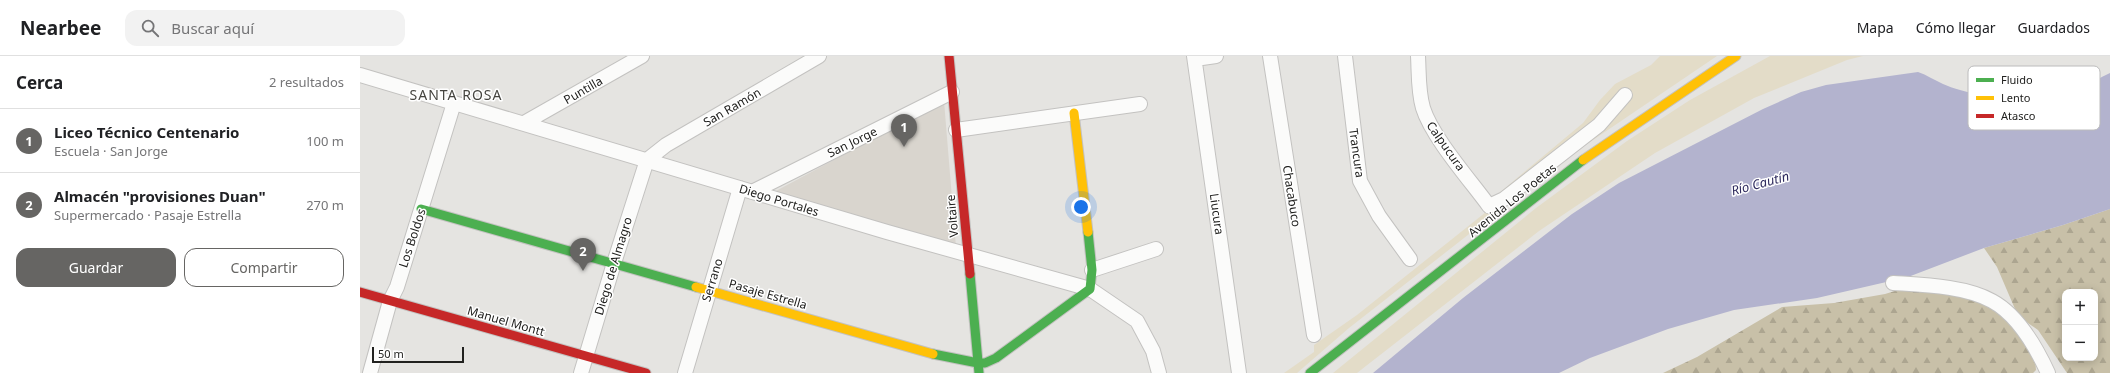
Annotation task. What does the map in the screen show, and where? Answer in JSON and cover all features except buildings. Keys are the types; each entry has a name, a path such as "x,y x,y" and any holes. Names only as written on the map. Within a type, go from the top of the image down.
{"street":[{"name":"Puntilla","path":"524,123 642,56"},
{"name":"San Ramón","path":"647,160 666,145 819,56"},
{"name":"Voltaire","path":"949,56 979,373"},
{"path":"1195,57 1216,56"},
{"name":"Chacabuco","path":"1270,56 1314,335"},
{"name":"Trancura","path":"1345,56 1360,181 1379,216 1410,259"},
{"name":"Calpucura","path":"1418,56 1420,96 1426,117 1435,132 1489,206 1504,199 1599,125 1625,96"},
{"name":"Avenida Los Poetas","path":"1310,373 1571,168 1736,56"},
{"name":"Liucura","path":"1195,57 1239,373"},
{"name":"Diego Portales","path":"360,75 746,190 1090,289 1137,321 1152,351 1159,373"},
{"name":"San Jorge","path":"746,190 952,92"},
{"name":"Los Boldos","path":"370,373 390,301 397,287 454,103"},
{"path":"956,130 1140,104"},
{"path":"1074,113 1092,270 1090,289"},
{"name":"Diego de Almagro","path":"581,373 614,262 647,160"},
{"name":"Serrano","path":"685,373 709,290 746,190"},
{"name":"Pasaje Estrella","path":"421,209 614,262 934,354 978,363 986,363 996,358 1090,289"},
{"path":"1092,270 1156,249"},
{"path":"1893,283 1960,290 1992,301 2014,318 2037,352 2048,373"},
{"name":"Manuel Montt","path":"360,292 646,373"}],"shaded area":[{"path":"1660,56 1717,56 1565,159 1349,328 1297,373 1284,373 1314,352 1314,345 1357,315 1496,204 1492,199 1583,123 1600,100 1615,84 1651,65"},
{"path":"1770,56 1863,56 1847,60 1754,98 1655,153 1539,231 1357,373 1333,373 1536,208 1627,141 1690,100"},
{"path":"944,101 956,247 774,192"}],"green space":[{"path":"2110,209 2110,373 2067,373 2038,330 2025,321 2015,309 1997,267 1984,248 2063,225"},
{"path":"1924,282 1990,307 2033,336 2036,370 2033,373 1663,373 1697,357 1782,307 1834,303 1885,294"}],"water":[{"name":"Río Cautín","path":"1918,72 1943,84 1968,93 1968,130 2100,130 2100,78 2110,73 2110,209 2063,225 1984,248 1908,277 1817,298 1734,310 1668,329 1590,358 1559,373 1373,373 1463,298 1572,214 1619,183 1763,109 1801,92 1826,85"}],"traffic: fast":[{"path":"1310,373 1583,160"},
{"path":"421,209 696,287"},
{"path":"933,354 985,363 996,358 1090,289 1092,270 1088,232"},
{"path":"970,274 979,373"}],"traffic: slow":[{"path":"1583,160 1736,56"},
{"path":"1074,113 1088,232"},
{"path":"696,287 933,354"}],"traffic: jam":[{"path":"949,56 970,274"},
{"path":"360,292 646,373"}],"place":[{"name":"Liceo Técnico Centenario","path":"904,147"},
{"name":"Almacén \"provisiones Duan\"","path":"583,271"}],"district":[{"name":"SANTA ROSA","path":"456,94"}]}
